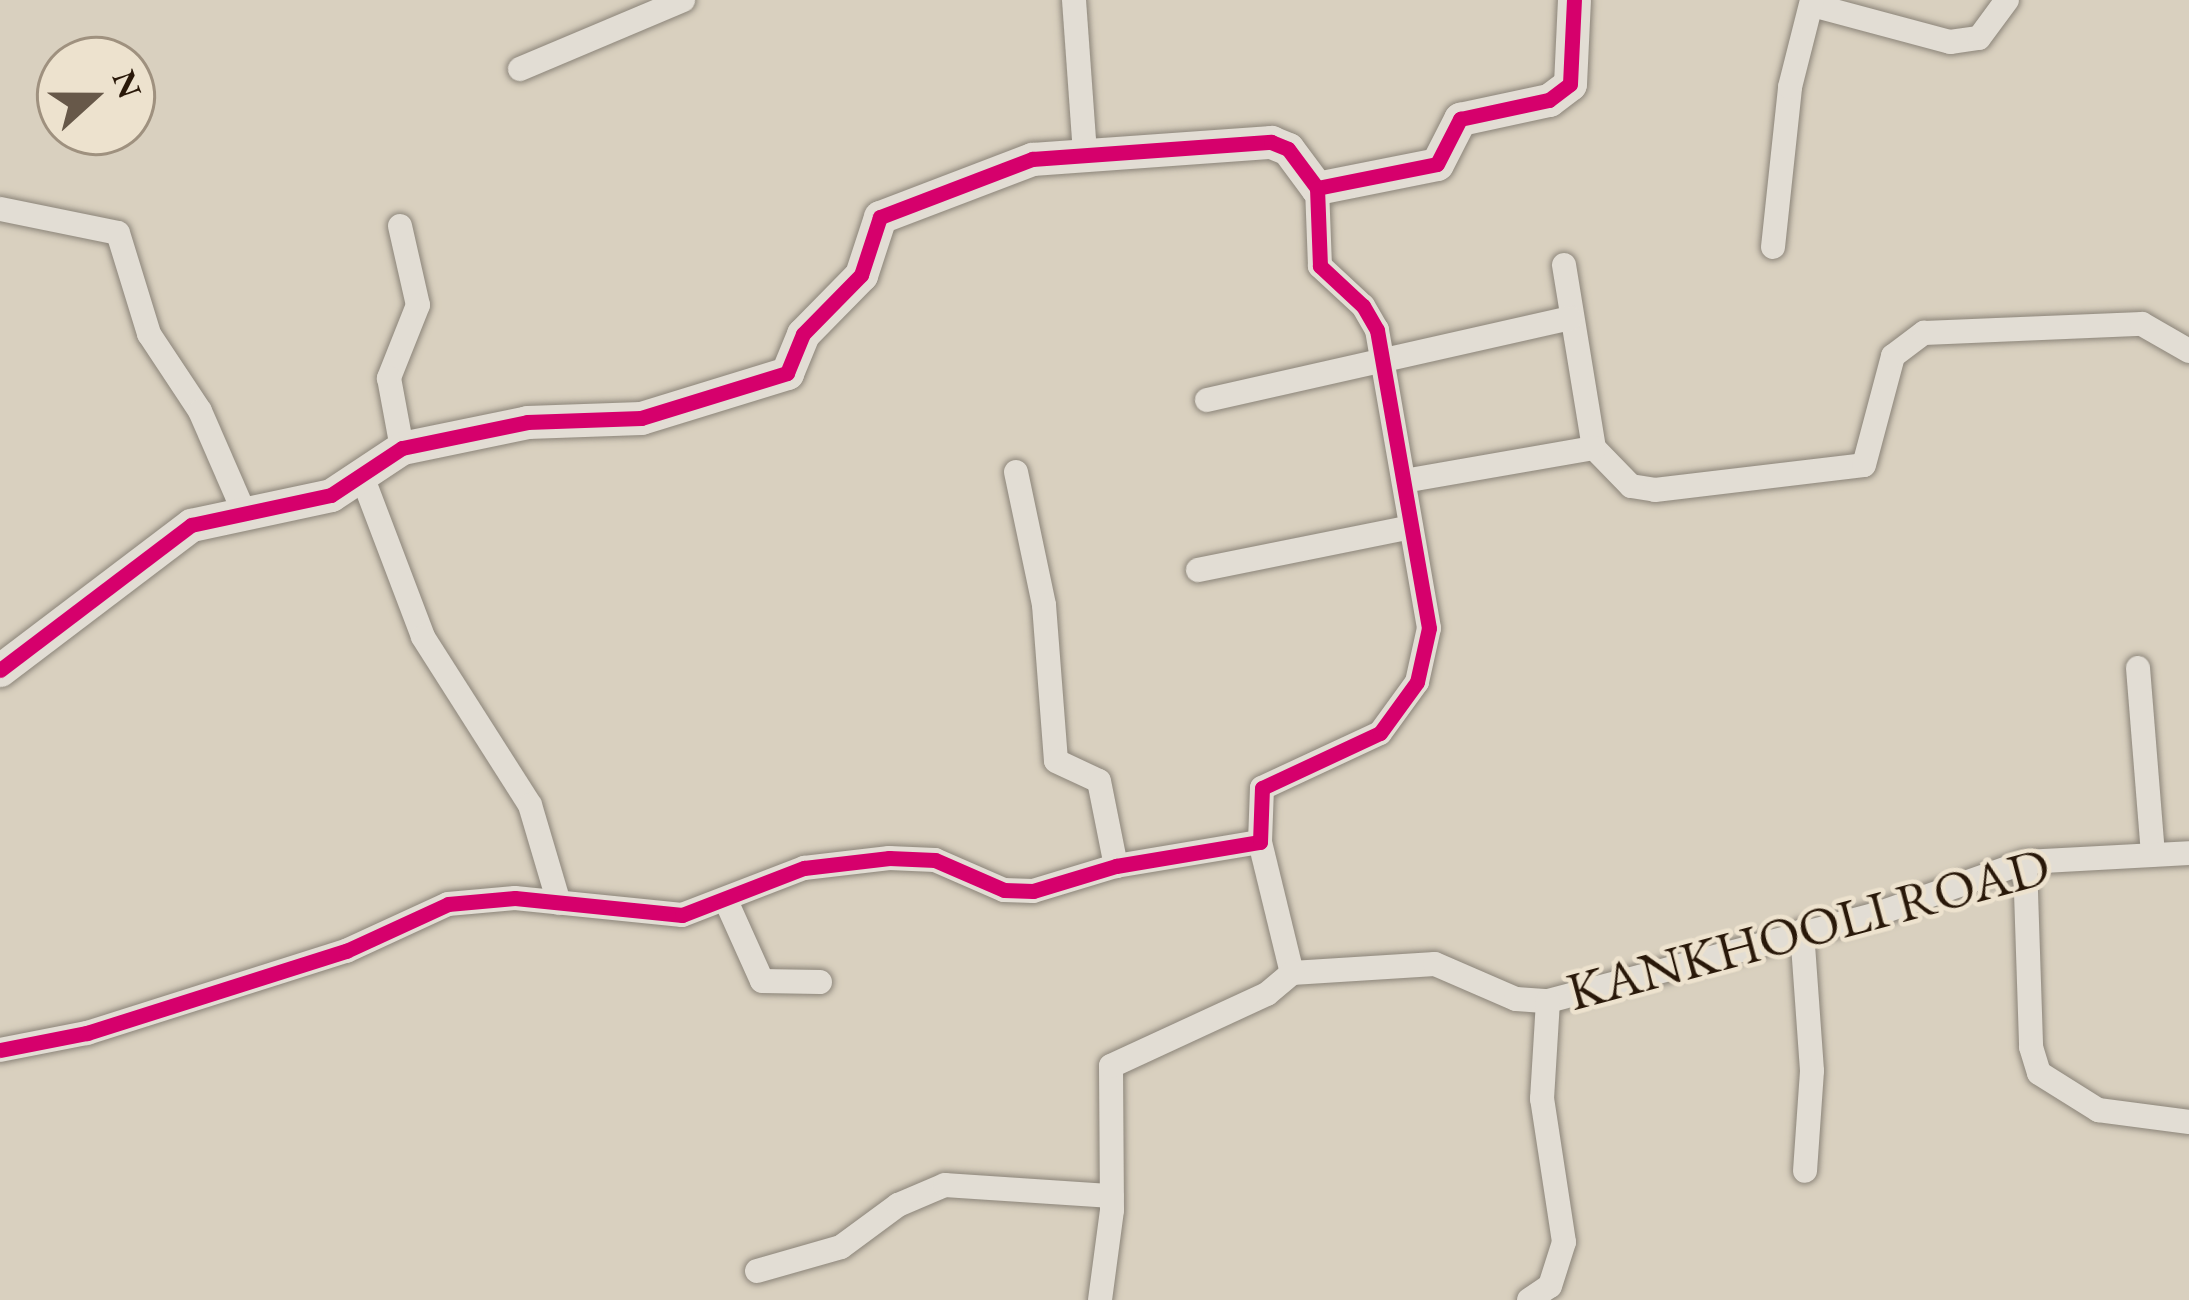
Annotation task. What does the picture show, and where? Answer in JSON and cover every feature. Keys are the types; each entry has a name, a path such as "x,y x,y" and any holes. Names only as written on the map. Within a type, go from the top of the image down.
{"street":[{"path":"520,69 683,0"},
{"path":"1074,0 1085,153"},
{"path":"1316,188 1437,164 1460,119 1562,92 1575,69 1574,0"},
{"path":"1773,247 1790,87 1812,2 1966,41 1993,25 2007,0"},
{"path":"0,670 191,525 331,496 402,448 527,422 641,418 788,373 802,334 861,275 880,217 1032,159 1271,142 1288,149 1316,188 1320,266 1372,316 1429,628 1417,682 1360,747 1269,780 1259,802 1260,842 1292,973 1267,994 1111,1066 1112,1196 1100,1300"},
{"path":"0,209 118,233 149,334 200,411 246,517"},
{"path":"400,226 418,305 389,378 402,448"},
{"path":"1564,265 1594,448 1631,486 1654,490 1864,465 1893,356 1924,333 2142,324 2189,351"},
{"path":"1207,400 1570,318"},
{"path":"1404,482 1594,448"},
{"path":"1016,472 1046,624 1056,761 1099,781 1116,866"},
{"path":"362,476 423,637 530,805 559,903"},
{"path":"1198,570 1412,527"},
{"path":"2138,668 2153,854"},
{"path":"0,1050 87,1033 346,951 448,904 559,903 650,916 727,903 804,868 889,858 935,860 1004,890 1033,891 1116,866 1260,842"},
{"name":"KANKHOOLI ROAD","path":"1292,973 1435,964 1516,999 1548,1001 1877,914 2025,862 2189,853"},
{"path":"2025,862 2030,1030 2039,1073 2080,1104 2189,1122"},
{"path":"727,903 762,981 820,982"},
{"path":"1802,931 1812,1071 1804,1171"},
{"path":"1528,1300 1550,1286 1564,1242 1542,1099 1548,1001"},
{"path":"757,1271 842,1247 898,1205 945,1185 1112,1196"}],"cycle path":[{"path":"0,670 191,525 331,495 402,448 527,422 641,418 787,373 803,334 861,275 880,217 1032,159 1271,142 1288,149 1317,188 1437,164 1460,119 1549,100 1570,84 1574,0"},
{"path":"0,1050 87,1033 346,951 448,904 515,898 682,915 804,868 889,858 935,860 1004,890 1033,891 1116,866 1260,842 1262,788 1380,733 1417,682 1429,628 1377,330 1363,306 1320,266 1317,188"}]}
